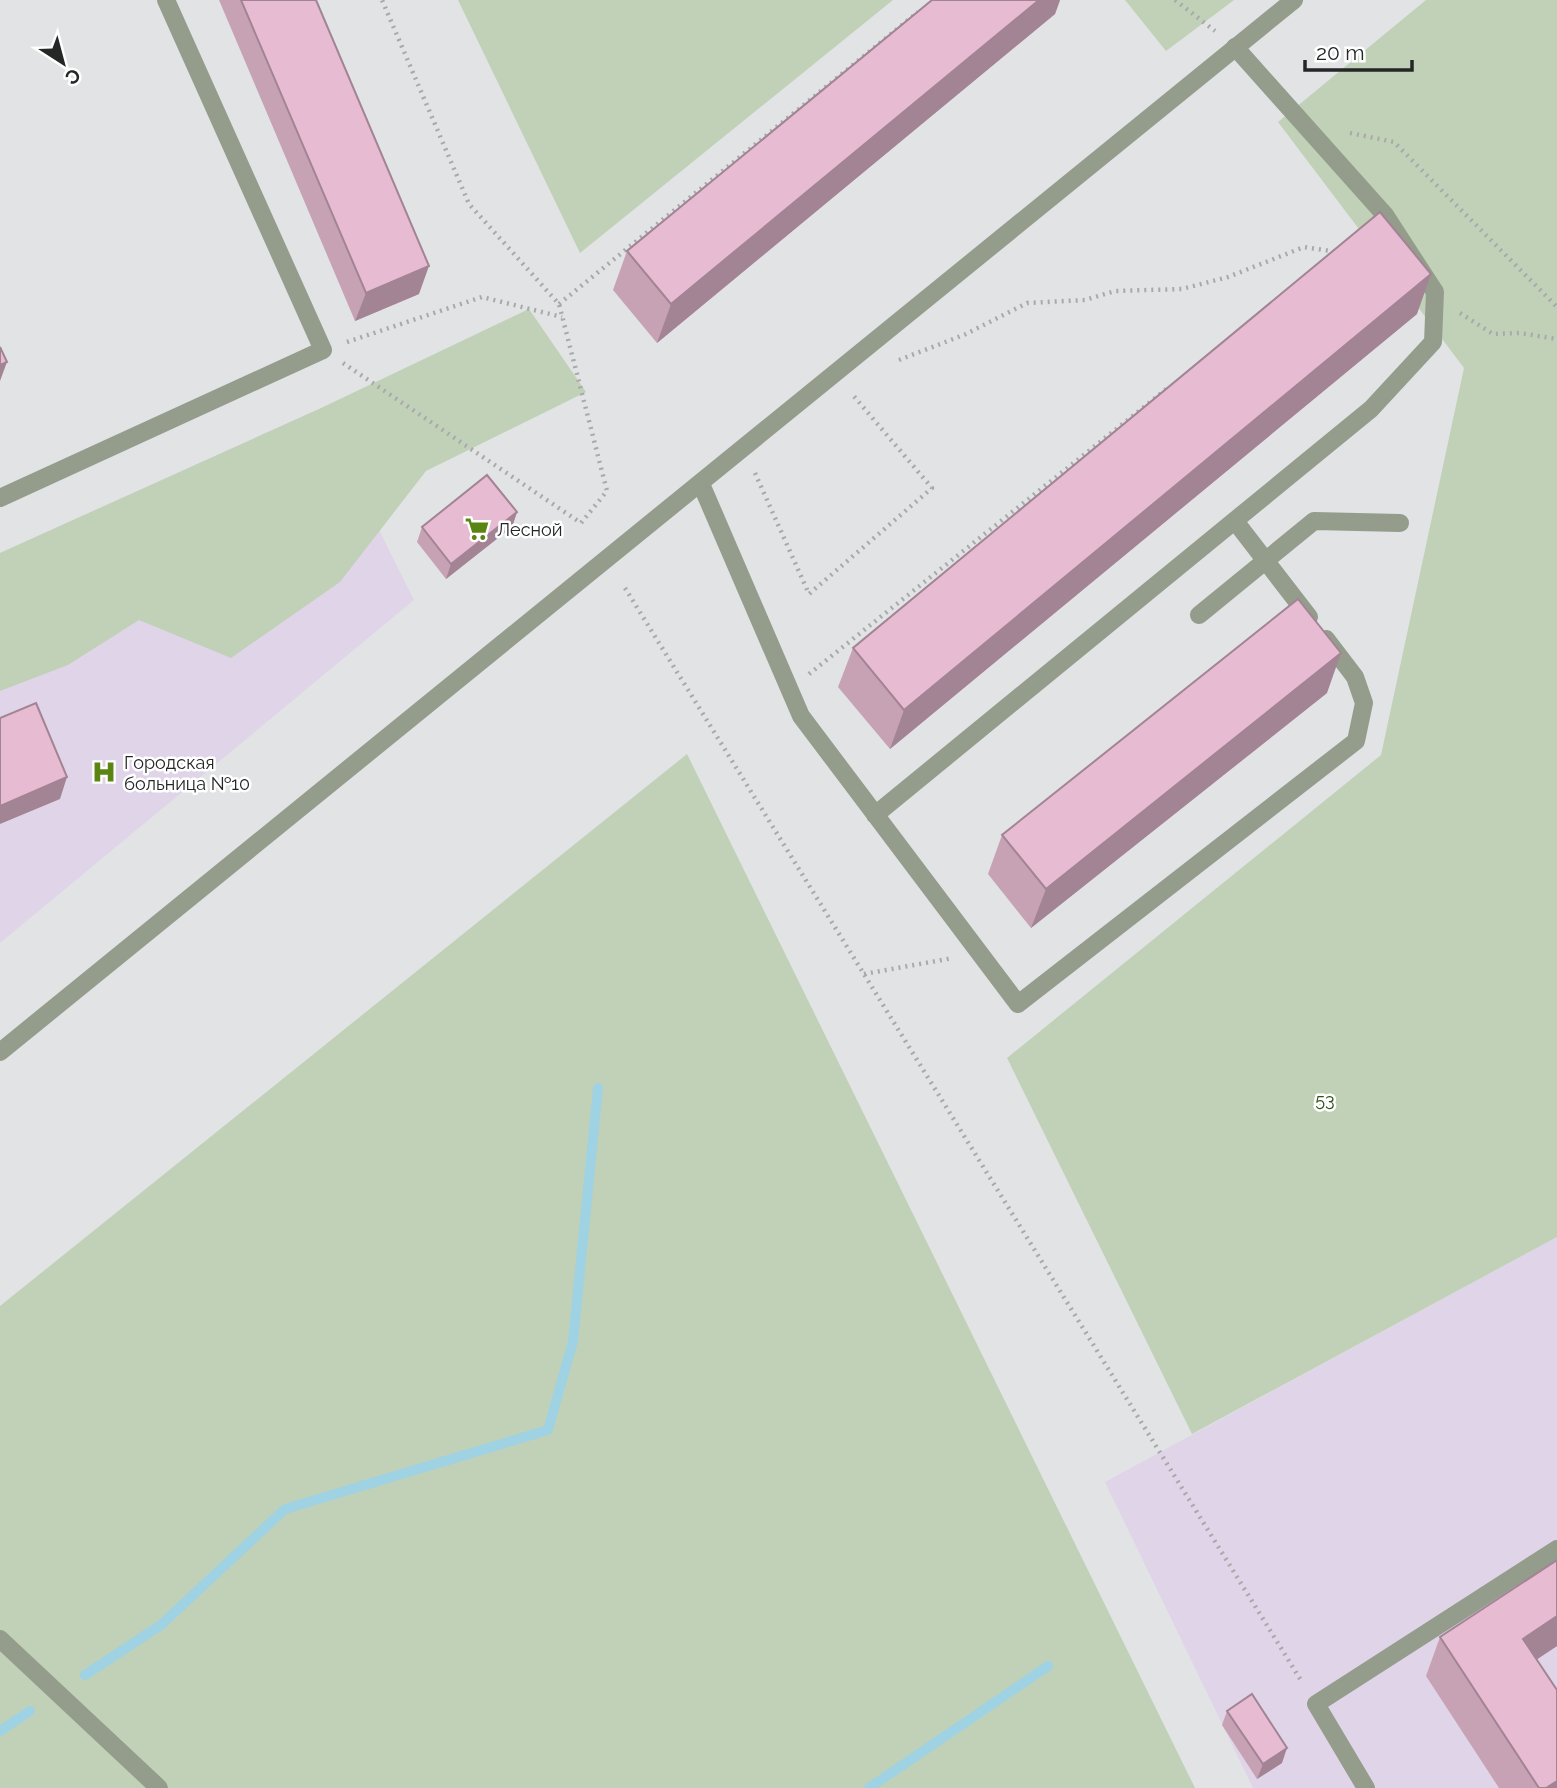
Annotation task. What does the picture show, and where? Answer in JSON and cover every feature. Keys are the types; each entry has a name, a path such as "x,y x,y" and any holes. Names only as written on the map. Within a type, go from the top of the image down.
{"street":[{"path":"0,498 323,350 166,0"},
{"path":"0,1052 1294,0"},
{"path":"876,815 1371,410 1433,342 1435,292 1385,215 1235,47"},
{"path":"701,484 801,716 1018,1004 1356,741 1364,703 1355,677 1235,521"},
{"path":"1199,615 1314,521 1400,523"},
{"path":"1366,1788 1316,1704 1557,1549"},
{"path":"0,1639 159,1788"}],"path":[{"path":"323,350 581,523 607,491 559,304 468,204 382,0"},
{"path":"1175,0 1235,47"},
{"path":"559,304 922,9"},
{"path":"1304,123 1394,142 1557,307"},
{"path":"1327,261 1347,245"},
{"path":"892,364 902,357 966,334 1027,303 1085,300 1115,291 1182,289 1228,277 1304,247 1338,252"},
{"path":"1435,292 1461,314 1493,334 1520,333 1557,340"},
{"path":"323,350 482,297 562,317"},
{"path":"789,690 1176,381"},
{"path":"753,469 809,593 932,488 853,393 842,402"},
{"path":"625,588 1316,1704"},
{"path":"864,974 981,954"}],"shaded area":[{"name":"Городская больница №10","path":"319,409 414,600 0,943 0,553"},
{"path":"1557,1237 1557,1788 1253,1788 1105,1482"}],"green space":[{"path":"458,0 893,0 580,253"},
{"path":"1125,0 1234,0 1166,51"},
{"name":"53","path":"1426,0 1557,0 1557,1237 1192,1434 1007,1058 1381,755 1464,368 1278,122"},
{"path":"529,309 586,392 426,471 340,582 231,658 139,620 68,665 0,691 0,553 319,409"},
{"path":"687,754 1195,1788 0,1788 0,1306"}],"building":[{"path":"241,0 316,0 429,266 366,293"},
{"path":"932,0 1039,0 671,304 627,251"},
{"path":"1380,212 1431,274 904,710 853,648"},
{"path":"0,347 7,362 0,365"},
{"path":"487,475 517,512 451,564 422,527"},
{"path":"1298,599 1341,653 1046,889 1002,835"},
{"path":"36,703 67,777 0,806 0,718"},
{"path":"1557,1560 1557,1616 1523,1639 1557,1690 1557,1781 1546,1788 1539,1788 1440,1637"},
{"path":"1252,1694 1287,1748 1263,1764 1227,1711"}],"waterway":[{"path":"85,1675 161,1625 285,1509 548,1430 573,1341 598,1088"},
{"path":"869,1788 1048,1666"},
{"path":"0,1731 30,1711"}],"place":[{"name":"Лесной","path":"477,529"},
{"name":"Городская больница №10","path":"104,772"}]}
